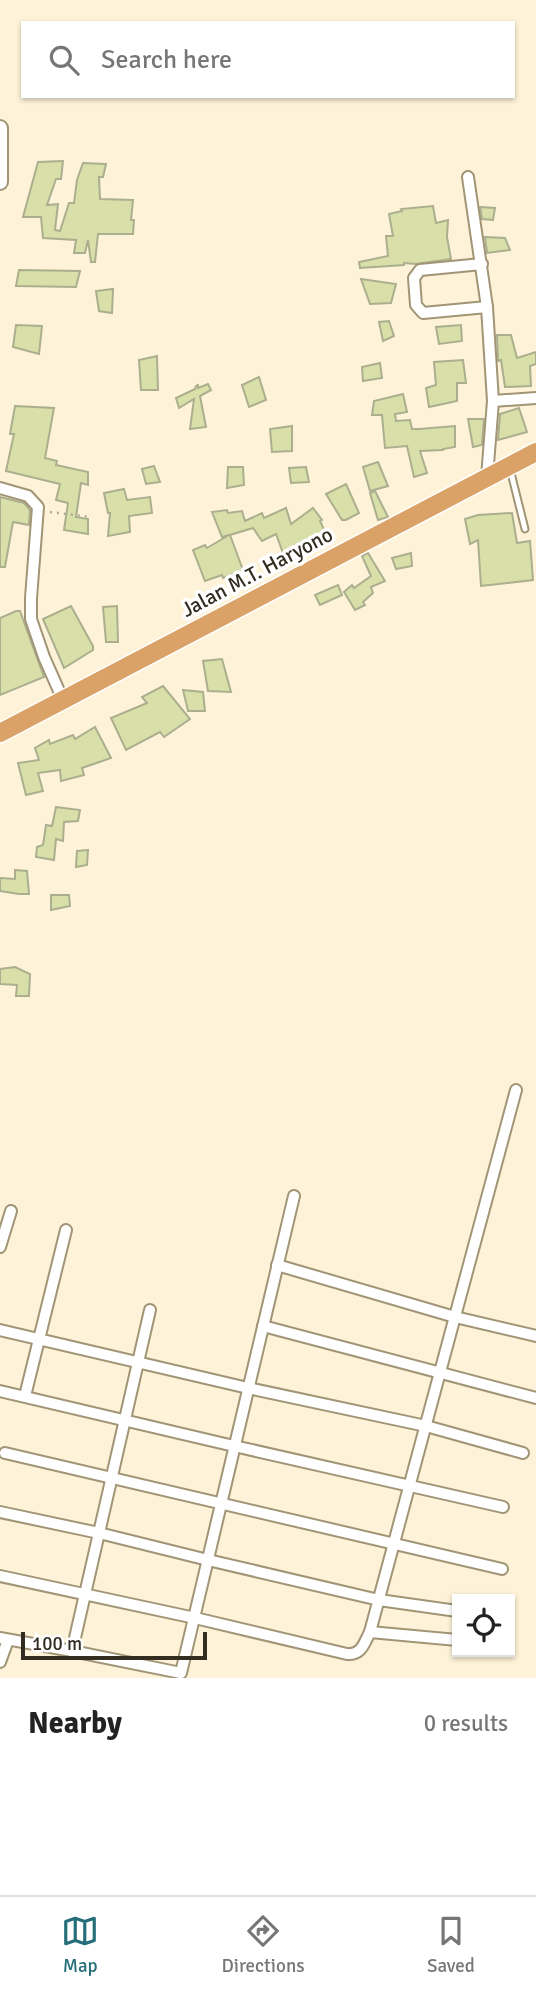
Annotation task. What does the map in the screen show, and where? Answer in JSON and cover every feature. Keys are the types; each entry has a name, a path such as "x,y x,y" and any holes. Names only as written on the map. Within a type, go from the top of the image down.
{"highway":[{"name":"Jalan M.T. Haryono","path":"0,733 536,452"}],"main road":[{"path":"0,128 0,182"}],"street":[{"path":"468,177 487,307 493,401 488,477"},
{"path":"482,264 420,271 414,278 416,305 423,313 487,307"},
{"path":"493,401 536,398"},
{"path":"0,488 31,498 37,504 39,511 31,588 32,619 44,657 63,701"},
{"path":"0,1576 355,1655 360,1651 370,1632 379,1600 516,1090"},
{"path":"0,1662 4,1639 72,1651 181,1676 294,1196"},
{"path":"0,1247 11,1211"},
{"path":"25,1396 66,1230"},
{"path":"277,1265 455,1317 536,1336"},
{"path":"72,1651 150,1310"},
{"path":"263,1326 536,1398"},
{"path":"0,1330 426,1426 523,1453"},
{"path":"0,1391 503,1507"},
{"path":"5,1453 502,1569"},
{"path":"0,1512 379,1600 452,1610"},
{"path":"370,1632 452,1640"}],"lane":[{"path":"509,466 525,529"}],"path":[{"path":"39,511 92,517"}],"building":[{"path":"63,161 61,179 56,179 47,205 58,204 55,230 60,231 69,203 74,203 77,180 83,163 106,164 103,177 99,177 100,199 133,200 133,234 98,234 95,262 91,262 88,240 85,253 74,253 76,240 43,238 41,217 23,217 38,162"},
{"path":"433,206 436,223 448,220 447,237 451,259 360,268 359,262 388,256 386,236 393,236 389,214 402,211 401,209"},
{"path":"480,207 495,208 493,220 482,219"},
{"path":"485,237 505,238 510,250 487,253"},
{"path":"19,270 80,271 76,287 16,286"},
{"path":"361,279 396,284 391,303 370,304"},
{"path":"113,289 112,313 99,311 96,291"},
{"path":"389,321 394,336 383,341 379,322"},
{"path":"16,325 42,326 39,354 13,347"},
{"path":"461,325 462,341 439,344 436,327"},
{"path":"497,335 511,335 517,358 536,352 536,364 530,366 531,386 505,387 501,360 498,361"},
{"path":"157,356 158,390 141,390 139,360"},
{"path":"463,360 466,383 457,383 457,401 429,407 426,388 436,385 434,362"},
{"path":"380,363 382,378 363,381 362,367"},
{"path":"259,377 266,400 249,407 242,385"},
{"path":"208,384 211,390 200,396 206,427 190,429 194,399 179,408 176,398 198,385 198,388"},
{"path":"403,394 407,412 395,414 396,421 410,420 412,429 455,426 455,447 420,451 427,473 414,477 407,446 385,448 382,415 372,415 374,401"},
{"path":"15,406 54,408 45,458 57,461 56,465 88,472 88,485 81,483 76,517 88,519 88,534 64,530 68,503 56,500 60,484 6,471 14,434 10,434"},
{"path":"519,408 527,432 498,440 500,414"},
{"path":"468,419 484,419 482,445 473,447"},
{"path":"292,426 292,451 272,452 270,429"},
{"path":"378,462 388,486 370,491 363,467"},
{"path":"154,466 160,482 146,484 142,469"},
{"path":"228,467 243,467 244,485 227,488"},
{"path":"306,467 309,482 291,483 289,468"},
{"path":"346,484 359,513 342,520 326,494"},
{"path":"124,489 127,500 150,497 152,513 129,516 130,532 108,536 110,513 104,493"},
{"path":"375,491 388,517 378,520 370,493"},
{"path":"0,497 24,503 30,510 29,525 13,522 5,567 0,567"},
{"path":"286,508 291,524 313,508 322,520 320,521 330,542 304,553 305,555 287,566 276,534 262,541 253,528 230,535 243,570 223,578 222,575 205,581 193,550 205,545 207,548 229,535 222,537 212,512 242,511 245,521 262,513 264,518"},
{"path":"512,513 517,543 530,541 533,580 481,586 478,540 470,544 465,519 478,515"},
{"path":"368,553 385,581 371,587 373,593 363,602 365,605 355,610 344,592 371,576 362,556"},
{"path":"411,553 412,566 396,569 392,558"},
{"path":"338,585 342,595 320,605 315,595"},
{"path":"71,606 93,650 64,668 43,619"},
{"path":"117,606 118,642 106,642 103,607"},
{"path":"20,611 44,677 0,695 0,618"},
{"path":"222,659 231,692 208,691 203,661"},
{"path":"163,686 190,719 164,737 160,732 126,750 111,718 147,703 142,697"},
{"path":"183,690 203,692 205,711 188,711"},
{"path":"95,727 111,758 82,768 84,775 61,781 60,770 38,773 43,791 26,795 18,763 39,760 35,748 49,740 50,744 73,735 75,739"},
{"path":"56,807 80,810 78,821 64,822 63,841 56,839 54,860 36,857 37,847 43,845 46,825 52,826"},
{"path":"88,850 87,865 76,867 77,851"},
{"path":"15,870 27,871 29,894 0,891 0,878 15,879"},
{"path":"51,895 69,895 70,906 51,910"},
{"path":"15,967 30,974 29,996 16,996 17,985 0,984 0,969"}]}
